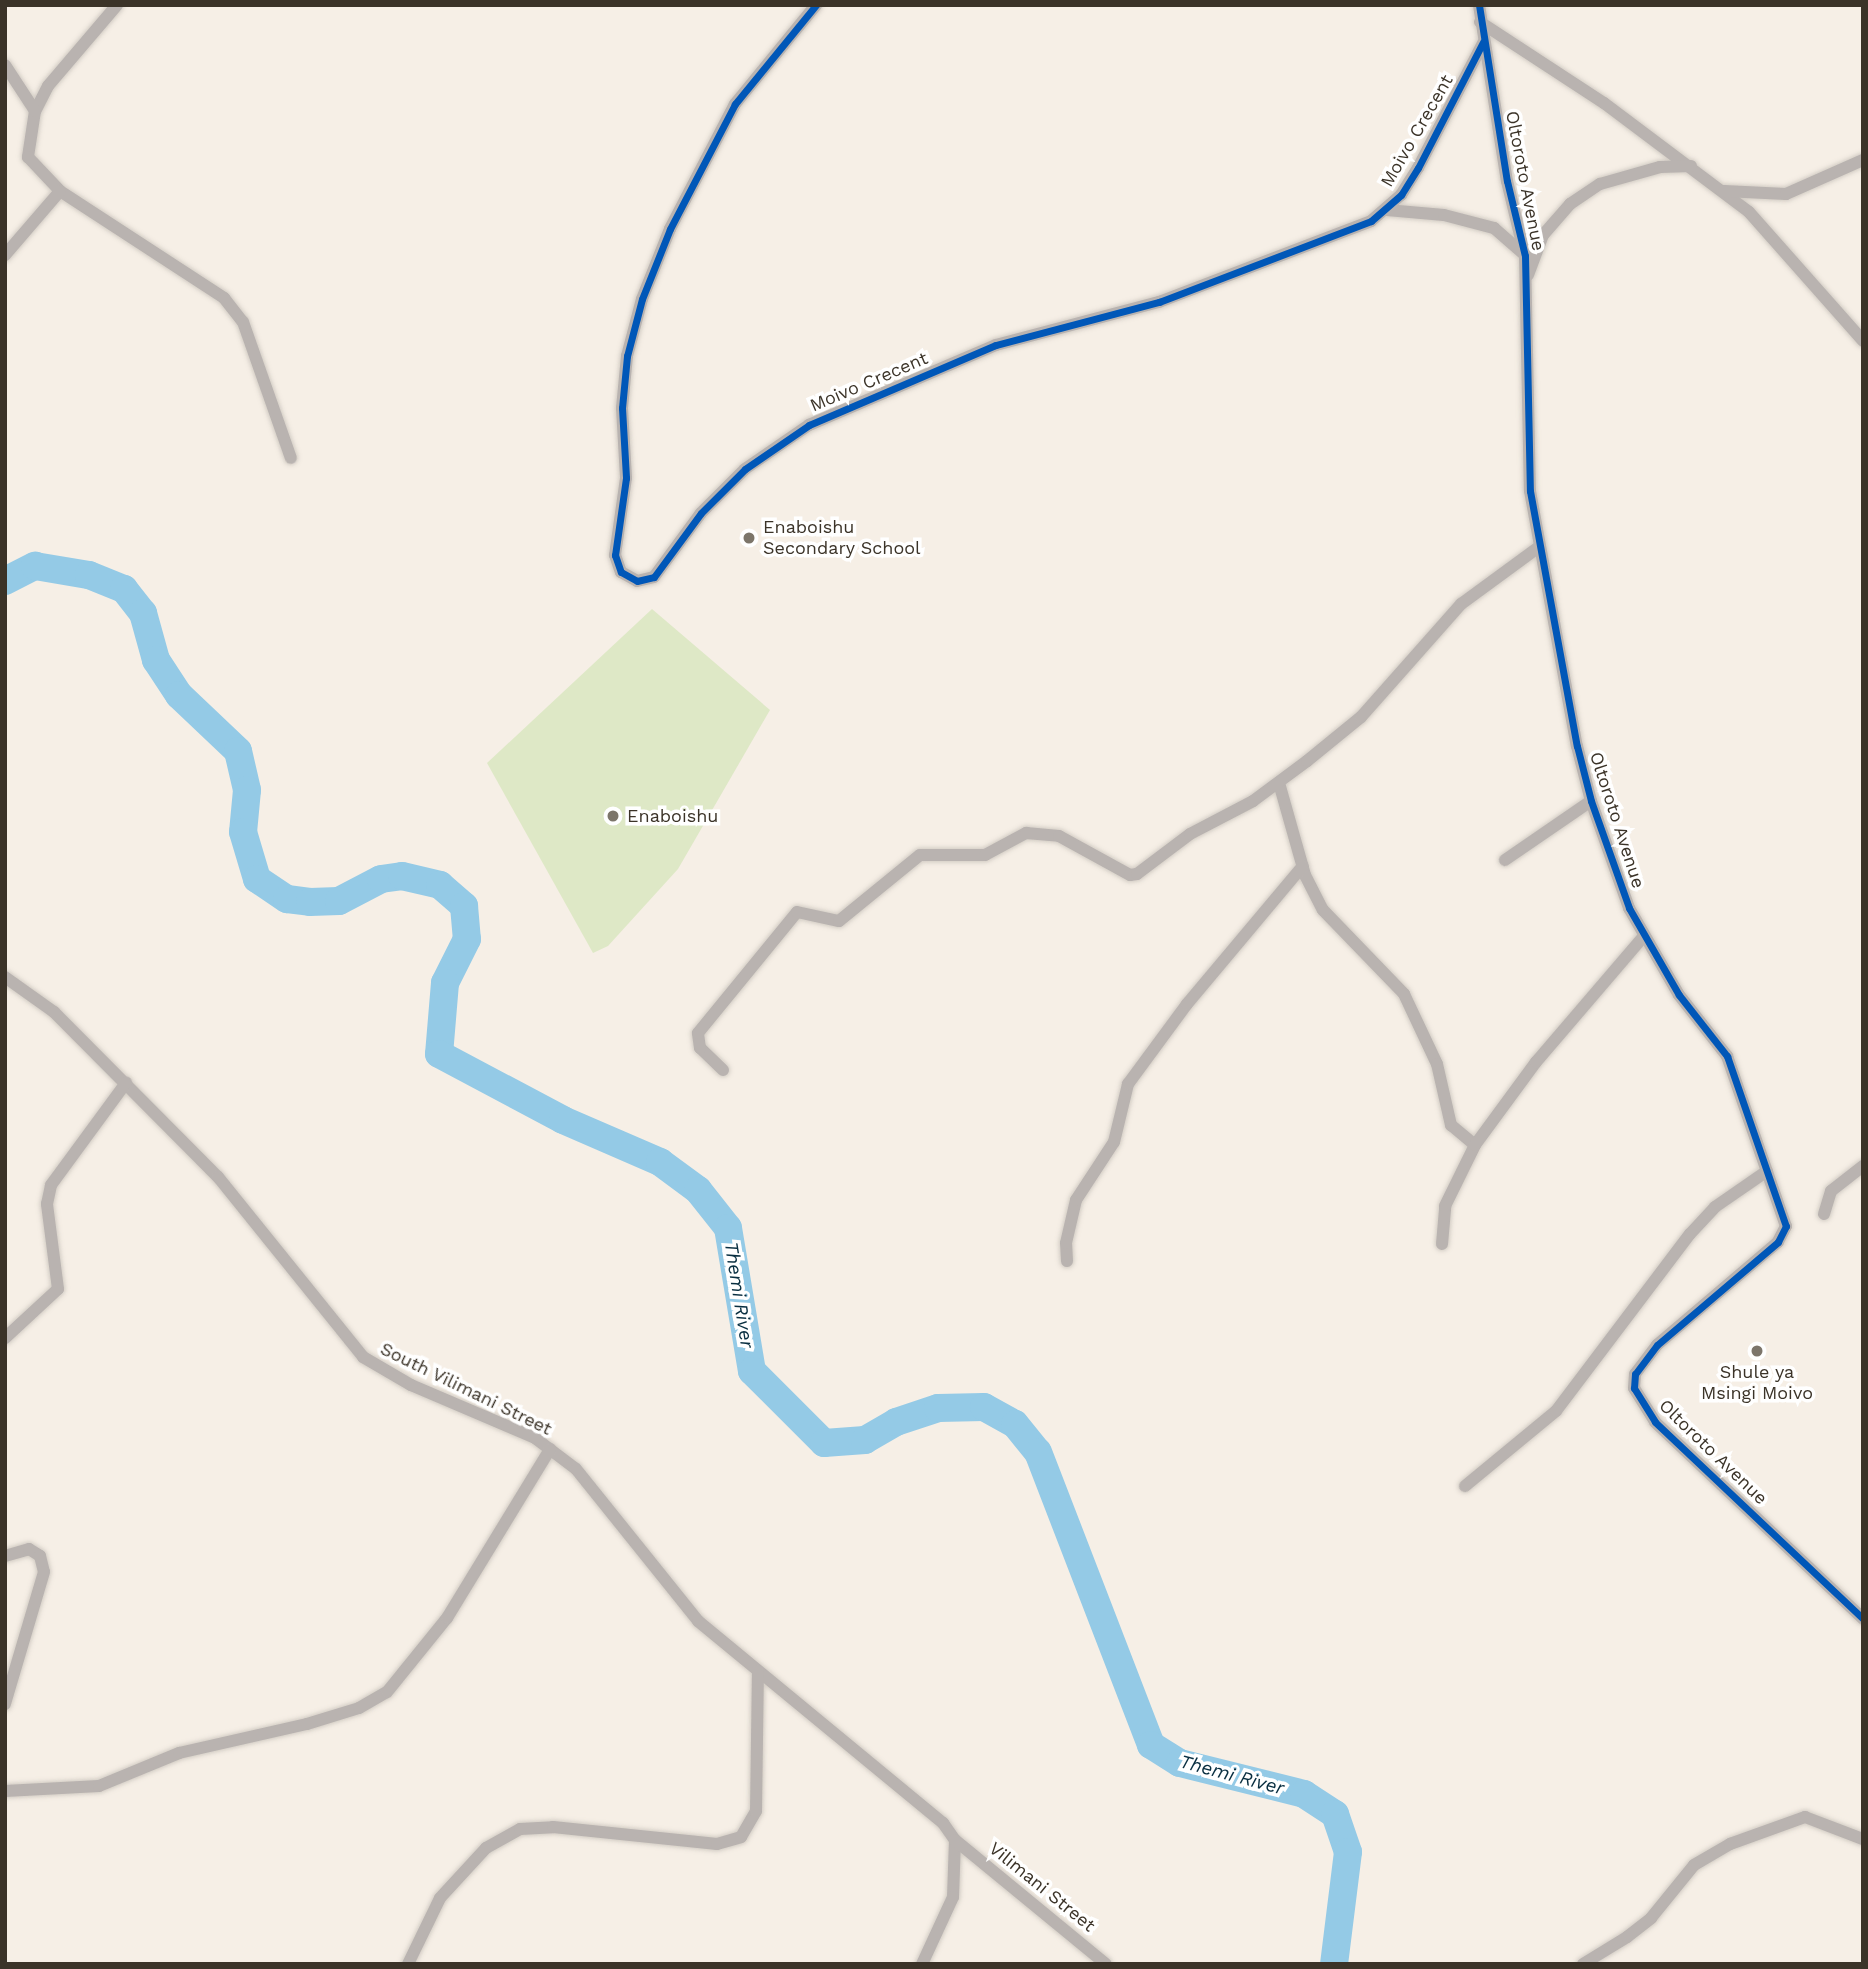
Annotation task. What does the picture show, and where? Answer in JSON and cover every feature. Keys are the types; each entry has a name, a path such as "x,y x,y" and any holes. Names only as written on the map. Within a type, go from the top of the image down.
{"street":[{"path":"117,5 48,86 35,111 28,157 60,191 224,298 243,322 291,458"},
{"name":"Moivo Crecent","path":"816,5 736,104 670,229 642,299 626,356 622,408 626,478 615,555 621,572 637,581 654,577 701,513 745,469 809,425 996,345 1159,302 1371,221 1387,210 1418,168 1483,42"},
{"name":"Oltoroto Avenue","path":"1479,5 1483,42 1525,256 1526,456 1539,547 1591,802 1611,865 1643,937 1679,995 1727,1056 1784,1215 1784,1234 1657,1345 1635,1374 1634,1388 1655,1422 1863,1619"},
{"path":"1480,22 1724,191 1770,235 1863,341"},
{"path":"5,65 35,111"},
{"path":"1724,191 1786,194 1863,160"},
{"path":"1526,281 1544,235 1570,204 1600,184 1660,167 1691,166"},
{"path":"5,255 60,191"},
{"path":"1387,210 1444,215 1494,228 1525,256"},
{"path":"723,1070 700,1048 698,1033 797,912 839,921 920,855 985,855 1027,833 1059,836 1130,875 1137,874 1190,834 1279,783 1361,717 1461,604 1539,547"},
{"path":"1279,783 1303,866 1334,925 1393,978 1418,1017 1443,1085 1451,1125 1475,1145"},
{"path":"1505,860 1591,802"},
{"path":"1067,1261 1066,1243 1076,1200 1114,1142 1128,1084 1187,1004 1303,866"},
{"path":"1442,1244 1445,1206 1475,1145 1536,1062 1643,937"},
{"name":"South Vilimani Street","path":"5,977 54,1012 227,1187 298,1272 339,1332 363,1357 411,1385 550,1449 576,1469 611,1508 698,1620 926,1805 955,1840"},
{"path":"5,1338 58,1289 47,1204 51,1185 126,1083"},
{"path":"1824,1214 1831,1191 1863,1166"},
{"path":"1465,1486 1556,1411 1690,1234 1715,1208 1767,1171"},
{"path":"5,1791 99,1786 179,1753 307,1724 359,1707 387,1692 447,1618 550,1449"},
{"path":"5,1556 29,1549 40,1556 44,1572 5,1704"},
{"path":"408,1964 439,1898 486,1848 520,1829 553,1827 717,1844 741,1837 755,1811 758,1671"},
{"path":"1583,1964 1635,1931 1694,1865 1730,1844 1805,1816 1863,1839"},
{"path":"922,1964 953,1897 955,1840"},
{"name":"Vilimani Street","path":"955,1840 1106,1964"}],"green space":[{"name":"Enaboishu","path":"652,609 770,710 678,869 608,946 593,953 487,763"}],"waterway":[{"name":"Themi River","path":"5,581 35,566 89,575 124,589 143,613 156,660 179,695 238,751 247,790 243,832 257,879 287,899 310,902 339,901 381,879 402,876 440,885 464,906 467,939 445,983 439,1054 563,1120 660,1162 698,1190 728,1228 752,1371 824,1443 865,1440 896,1422 938,1408 984,1407 1015,1424 1038,1452 1151,1745 1180,1763 1304,1794 1335,1814 1348,1852 1334,1964"}],"cycle path":[{"path":"816,5 735,104 670,229 642,299 627,356 622,408 626,478 615,555 621,572 637,581 654,577 701,513 745,469 809,425 996,345 1159,302 1371,221 1401,195 1418,168 1483,42"},
{"path":"1479,5 1507,181 1525,256 1530,491 1577,746 1591,801 1629,908 1679,995 1727,1056 1786,1226 1778,1242 1657,1345 1635,1374 1634,1388 1655,1422 1863,1619"}],"place":[{"name":"Enaboishu Secondary School","path":"749,538"},
{"name":"Enaboishu","path":"613,816"},
{"name":"Shule ya Msingi Moivo","path":"1757,1351"}]}
